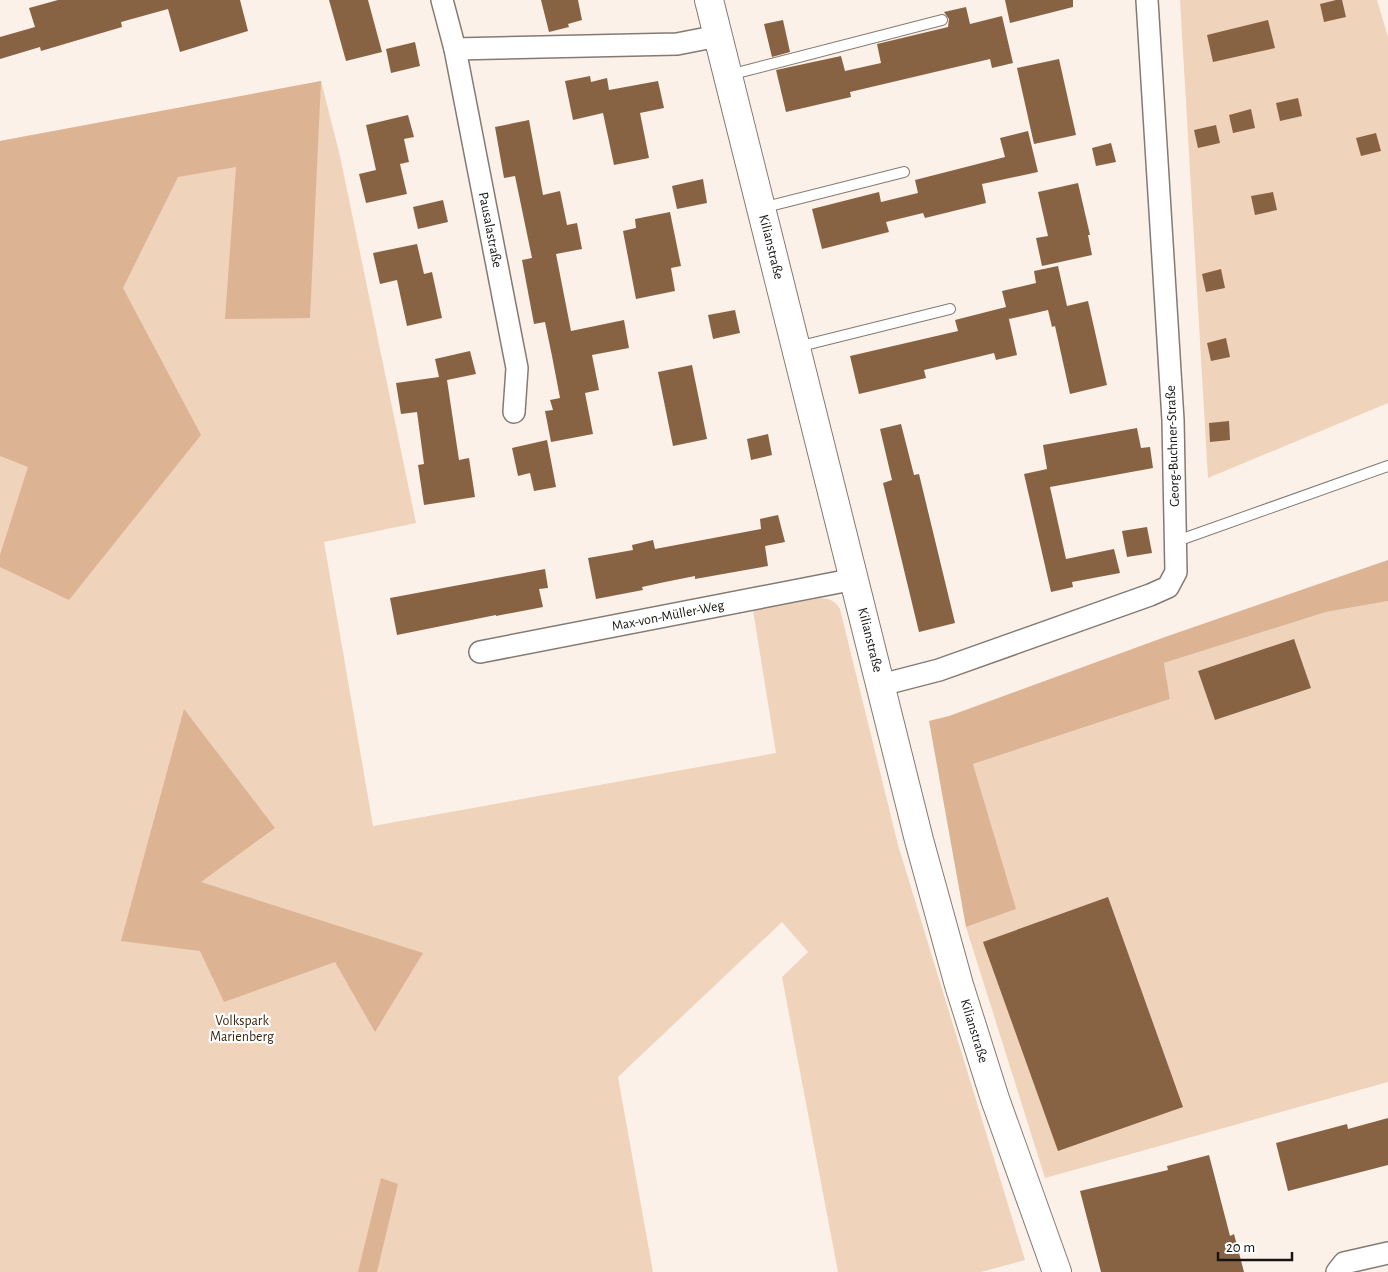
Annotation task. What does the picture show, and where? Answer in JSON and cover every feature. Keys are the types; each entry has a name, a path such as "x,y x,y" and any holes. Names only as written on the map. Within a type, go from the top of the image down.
{"main road":[{"name":"Kilianstraße","path":"709,0 920,840 959,984 998,1108 1057,1272"}],"street":[{"name":"Pausalastraße","path":"442,0 456,49 517,368 514,412"},
{"name":"Georg-Buchner-Straße","path":"881,685 939,670 1168,587 1176,572 1177,541 1173,420 1147,0"},
{"path":"456,49 677,44 718,36"},
{"name":"Max-von-Müller-Weg","path":"480,652 855,579"},
{"path":"1337,1272 1344,1264 1388,1253"}],"lane":[{"path":"728,75 942,20"},
{"path":"761,208 904,172"},
{"path":"796,347 950,309"},
{"path":"1177,541 1388,466"}],"green space":[{"path":"1180,0 1377,0 1388,37 1388,403 1208,478"},
{"name":"Volkspark Marienberg","path":"321,81 340,156 416,523 324,542 373,826 776,753 753,610 821,598 832,601 840,609 898,845 1025,1260 981,1272 838,1272 782,977 808,952 782,922 618,1077 653,1272 0,1272 0,141"},
{"path":"1388,601 1388,1082 1045,1178 966,927 1015,909 973,764 1170,699 1164,663 1326,612"}],"shaded area":[{"path":"321,81 310,318 225,319 236,167 178,177 123,288 201,435 69,600 0,567 0,555 28,467 0,456 0,141"},
{"path":"1388,560 1388,601 1326,612 1164,663 1170,699 973,764 1016,909 966,927 929,721 949,716 1165,637"},
{"path":"184,709 275,828 201,882 423,953 375,1032 335,962 224,1002 200,951 121,941"},
{"path":"381,1178 398,1184 377,1272 358,1272"}],"building":[{"path":"58,0 240,0 248,31 180,52 168,9 121,22 122,27 41,51 40,47 0,59 0,37 35,27 29,8"},
{"path":"329,0 368,0 382,52 346,61"},
{"path":"541,0 578,0 582,20 568,24 569,27 549,32"},
{"path":"1005,0 1073,0 1073,7 1010,23"},
{"path":"1342,0 1346,17 1324,22 1320,4"},
{"path":"966,7 970,24 1002,16 1013,63 992,68 990,59 850,92 851,97 786,112 776,70 841,56 845,71 881,63 877,44 948,27 949,19 944,12"},
{"path":"783,20 790,52 772,57 764,24"},
{"path":"1268,20 1275,48 1213,62 1207,35"},
{"path":"415,42 420,66 391,73 386,49"},
{"path":"1059,59 1076,135 1034,144 1017,68"},
{"path":"590,76 591,82 607,78 609,90 658,81 664,108 640,113 649,158 614,165 603,113 573,120 565,81"},
{"path":"1298,98 1302,116 1280,121 1276,103"},
{"path":"1251,109 1255,128 1233,133 1229,115"},
{"path":"408,115 414,137 404,139 409,162 400,164 407,194 366,203 359,174 376,170 366,125"},
{"path":"529,120 543,195 560,191 567,225 577,223 582,249 556,254 571,331 624,320 629,348 592,355 599,390 585,393 593,434 551,442 545,411 553,410 550,400 560,398 545,322 534,324 522,260 532,258 515,176 504,178 495,127"},
{"path":"1216,125 1220,143 1198,148 1194,130"},
{"path":"1028,131 1038,172 982,184 986,203 925,218 923,213 886,222 889,232 822,249 812,209 879,192 881,202 918,193 915,180 1005,157 1000,138"},
{"path":"1376,133 1381,151 1361,156 1356,138"},
{"path":"1111,143 1116,162 1096,166 1092,148"},
{"path":"703,179 707,203 677,209 672,186"},
{"path":"1078,183 1090,235 1088,235 1092,255 1042,266 1036,238 1048,236 1038,192"},
{"path":"1273,192 1277,210 1255,215 1251,196"},
{"path":"443,200 448,222 418,229 413,207"},
{"path":"670,212 681,266 671,268 675,291 636,299 623,231 636,228 635,219"},
{"path":"417,244 424,274 432,272 442,318 407,326 397,280 380,284 373,253"},
{"path":"1058,266 1067,306 1088,301 1107,385 1070,394 1055,326 1052,327 1048,310 1009,319 1008,315 1017,355 996,360 994,353 924,370 926,378 859,394 850,356 958,331 955,320 1006,307 1002,291 1036,283 1034,271"},
{"path":"1221,269 1225,288 1206,292 1202,274"},
{"path":"735,310 740,333 713,339 708,315"},
{"path":"1226,338 1230,357 1211,361 1207,343"},
{"path":"470,351 476,374 447,380 459,460 469,458 475,497 424,505 418,465 424,464 417,412 401,414 396,383 439,377 435,359"},
{"path":"692,365 707,439 673,446 658,372"},
{"path":"1229,421 1230,440 1210,442 1209,423"},
{"path":"901,424 914,475 919,474 955,623 919,632 883,483 892,480 880,429"},
{"path":"1137,428 1141,448 1150,447 1153,468 1050,487 1066,559 1114,549 1120,573 1072,582 1073,587 1051,592 1024,474 1047,469 1043,445"},
{"path":"768,434 772,455 751,460 747,439"},
{"path":"547,440 556,487 534,491 530,473 518,476 512,448"},
{"path":"778,515 785,542 765,546 768,566 695,579 695,576 642,587 643,590 596,599 588,558 633,550 632,545 653,540 655,549 761,529 760,519"},
{"path":"1147,527 1152,553 1127,557 1122,531"},
{"path":"545,569 548,588 539,589 543,607 397,635 390,598"},
{"path":"1294,639 1311,688 1215,720 1198,671"},
{"path":"1108,897 1183,1107 1058,1151 983,942"},
{"path":"1388,1118 1388,1165 1288,1191 1276,1143 1347,1124 1348,1129"},
{"path":"1209,1155 1230,1236 1234,1234 1244,1272 1101,1272 1080,1191 1168,1170 1167,1166"}]}
